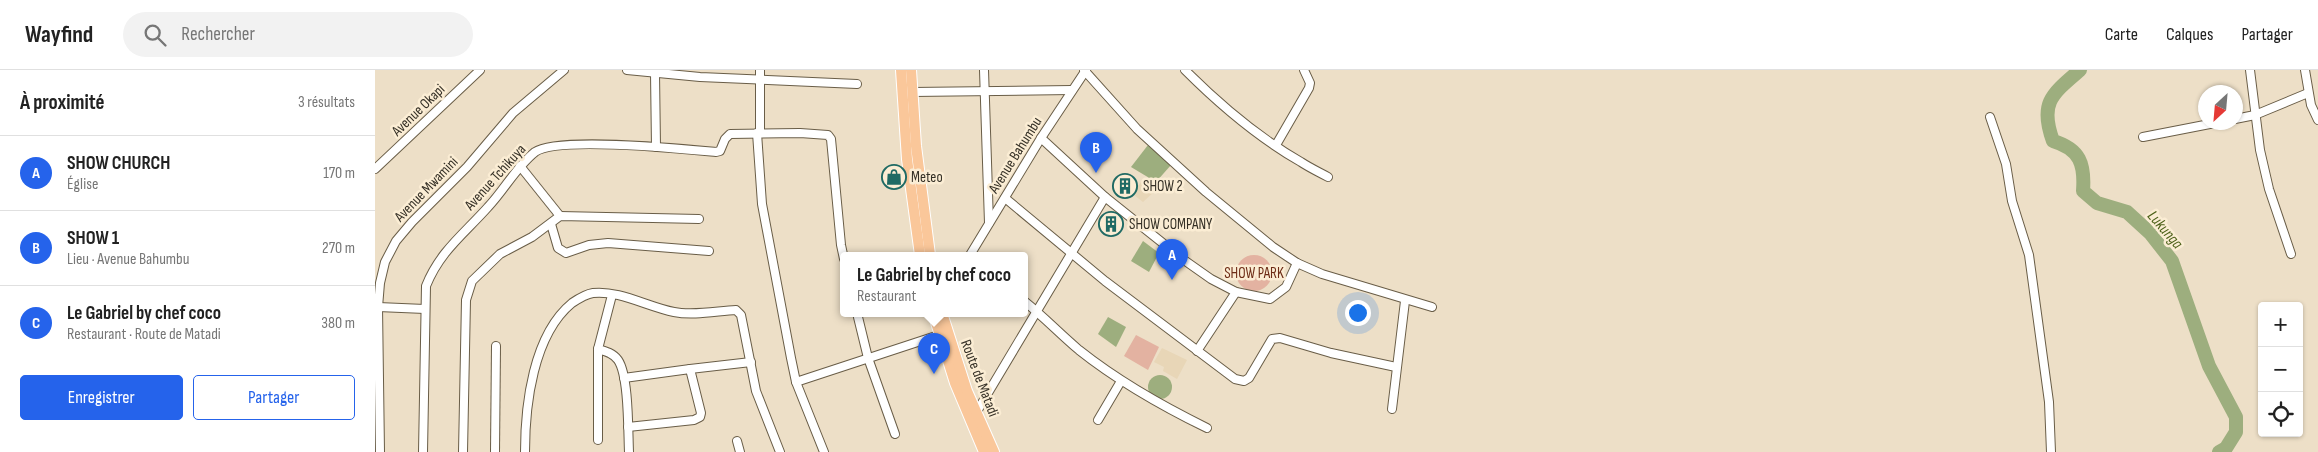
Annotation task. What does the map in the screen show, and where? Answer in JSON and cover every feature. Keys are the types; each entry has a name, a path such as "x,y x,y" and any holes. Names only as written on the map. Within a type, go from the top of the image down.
{"main road":[{"path":"901,70 915,181 929,252"},
{"path":"911,70 920,252"},
{"name":"Route de Matadi","path":"934,317 939,335 979,431 994,452"},
{"name":"Route de Matadi","path":"943,317 976,413 984,452"}],"street":[{"name":"Avenue Okapi","path":"375,169 480,70"},
{"name":"Avenue Mwamini","path":"380,452 378,434 378,307 385,262 396,241 412,222 467,167 513,112 564,70"},
{"path":"627,70 857,84"},
{"path":"760,70 758,133 762,204 771,263 796,382 824,452"},
{"path":"984,70 989,224"},
{"path":"1185,70 1276,146 1328,177"},
{"path":"1276,146 1309,88 1310,82 1304,70"},
{"path":"2250,70 2260,150 2269,189 2291,254"},
{"path":"2305,70 2311,105 2318,120"},
{"path":"1085,71 1137,129 1206,192 1273,247 1297,263 1322,274 1432,307"},
{"name":"Avenue Bahumbu","path":"972,252 1041,138 1085,71"},
{"path":"655,73 656,147"},
{"path":"912,92 1073,90"},
{"path":"2243,118 2255,116 2308,93"},
{"path":"1990,117 2006,164 2011,201 2029,255 2049,402 2051,452"},
{"path":"2143,138 2198,127"},
{"name":"Avenue Tchikuya","path":"423,452 426,286 433,268 444,252 490,205 520,166 535,152 545,148 591,144 716,152 720,151 727,136 758,133 828,135 831,139 842,252"},
{"path":"1041,138 1105,197 1184,260 1236,292 1270,299 1286,287 1297,263"},
{"path":"520,166 560,216"},
{"path":"976,413 1105,197"},
{"path":"1005,198 1071,253 1235,379 1245,381 1249,378 1272,339 1280,338 1331,353 1396,366"},
{"path":"463,452 466,300 469,286 500,254 532,237 560,216 699,219"},
{"path":"551,224 561,252 572,252 589,245 624,243 709,251"},
{"path":"1197,350 1236,292"},
{"path":"525,452 525,427 535,369 545,339 552,324 578,299 592,293 612,294 676,312 735,310 741,315 756,390 780,452"},
{"path":"598,440 598,350 612,294"},
{"path":"1392,409 1405,300"},
{"path":"1028,304 1078,349 1121,381 1174,412 1207,428"},
{"path":"378,307 425,309"},
{"path":"858,317 868,358 895,434"},
{"path":"796,382 939,335"},
{"path":"495,452 496,346"},
{"path":"598,350 607,351 617,358 624,378 629,452"},
{"path":"624,378 751,362"},
{"path":"628,427 695,420 699,417 701,413 691,369"},
{"path":"1098,420 1121,381"},
{"path":"737,441 740,452"}],"shaded area":[{"path":"1148,145 1171,165 1156,182 1131,167"},
{"path":"1142,181 1155,191 1143,202 1133,192"},
{"path":"1143,241 1159,253 1149,272 1131,261"},
{"path":"1108,317 1126,327 1116,347 1098,334"},
{"path":"1162,348 1187,360 1177,379 1163,371 1164,367 1154,362"},
{"path":"1160,375 1168,379 1172,387 1168,395 1160,399 1152,395 1148,387 1152,379"}],"green space":[{"name":"SHOW PARK","path":"1254,255 1261,256 1267,260 1271,266 1271,280 1267,286 1261,290 1254,291 1247,290 1241,286 1237,280 1236,273 1237,266 1241,260 1247,256"},
{"path":"1136,335 1159,347 1148,370 1124,356"}],"waterway":[{"name":"Lukunga","path":"2080,70 2055,93 2051,100 2047,117 2053,141 2069,148 2079,159 2082,165 2083,191 2097,203 2127,212 2150,233 2172,261 2209,366 2236,417 2236,432 2226,448 2219,452"}],"place":[{"name":"SHOW 1","path":"1096,173"},
{"name":"Meteo","path":"894,177"},
{"name":"SHOW 2","path":"1125,186"},
{"name":"SHOW COMPANY","path":"1111,224"},
{"name":"SHOW CHURCH","path":"1172,280"},
{"name":"Le Gabriel by chef coco","path":"934,374"}]}
